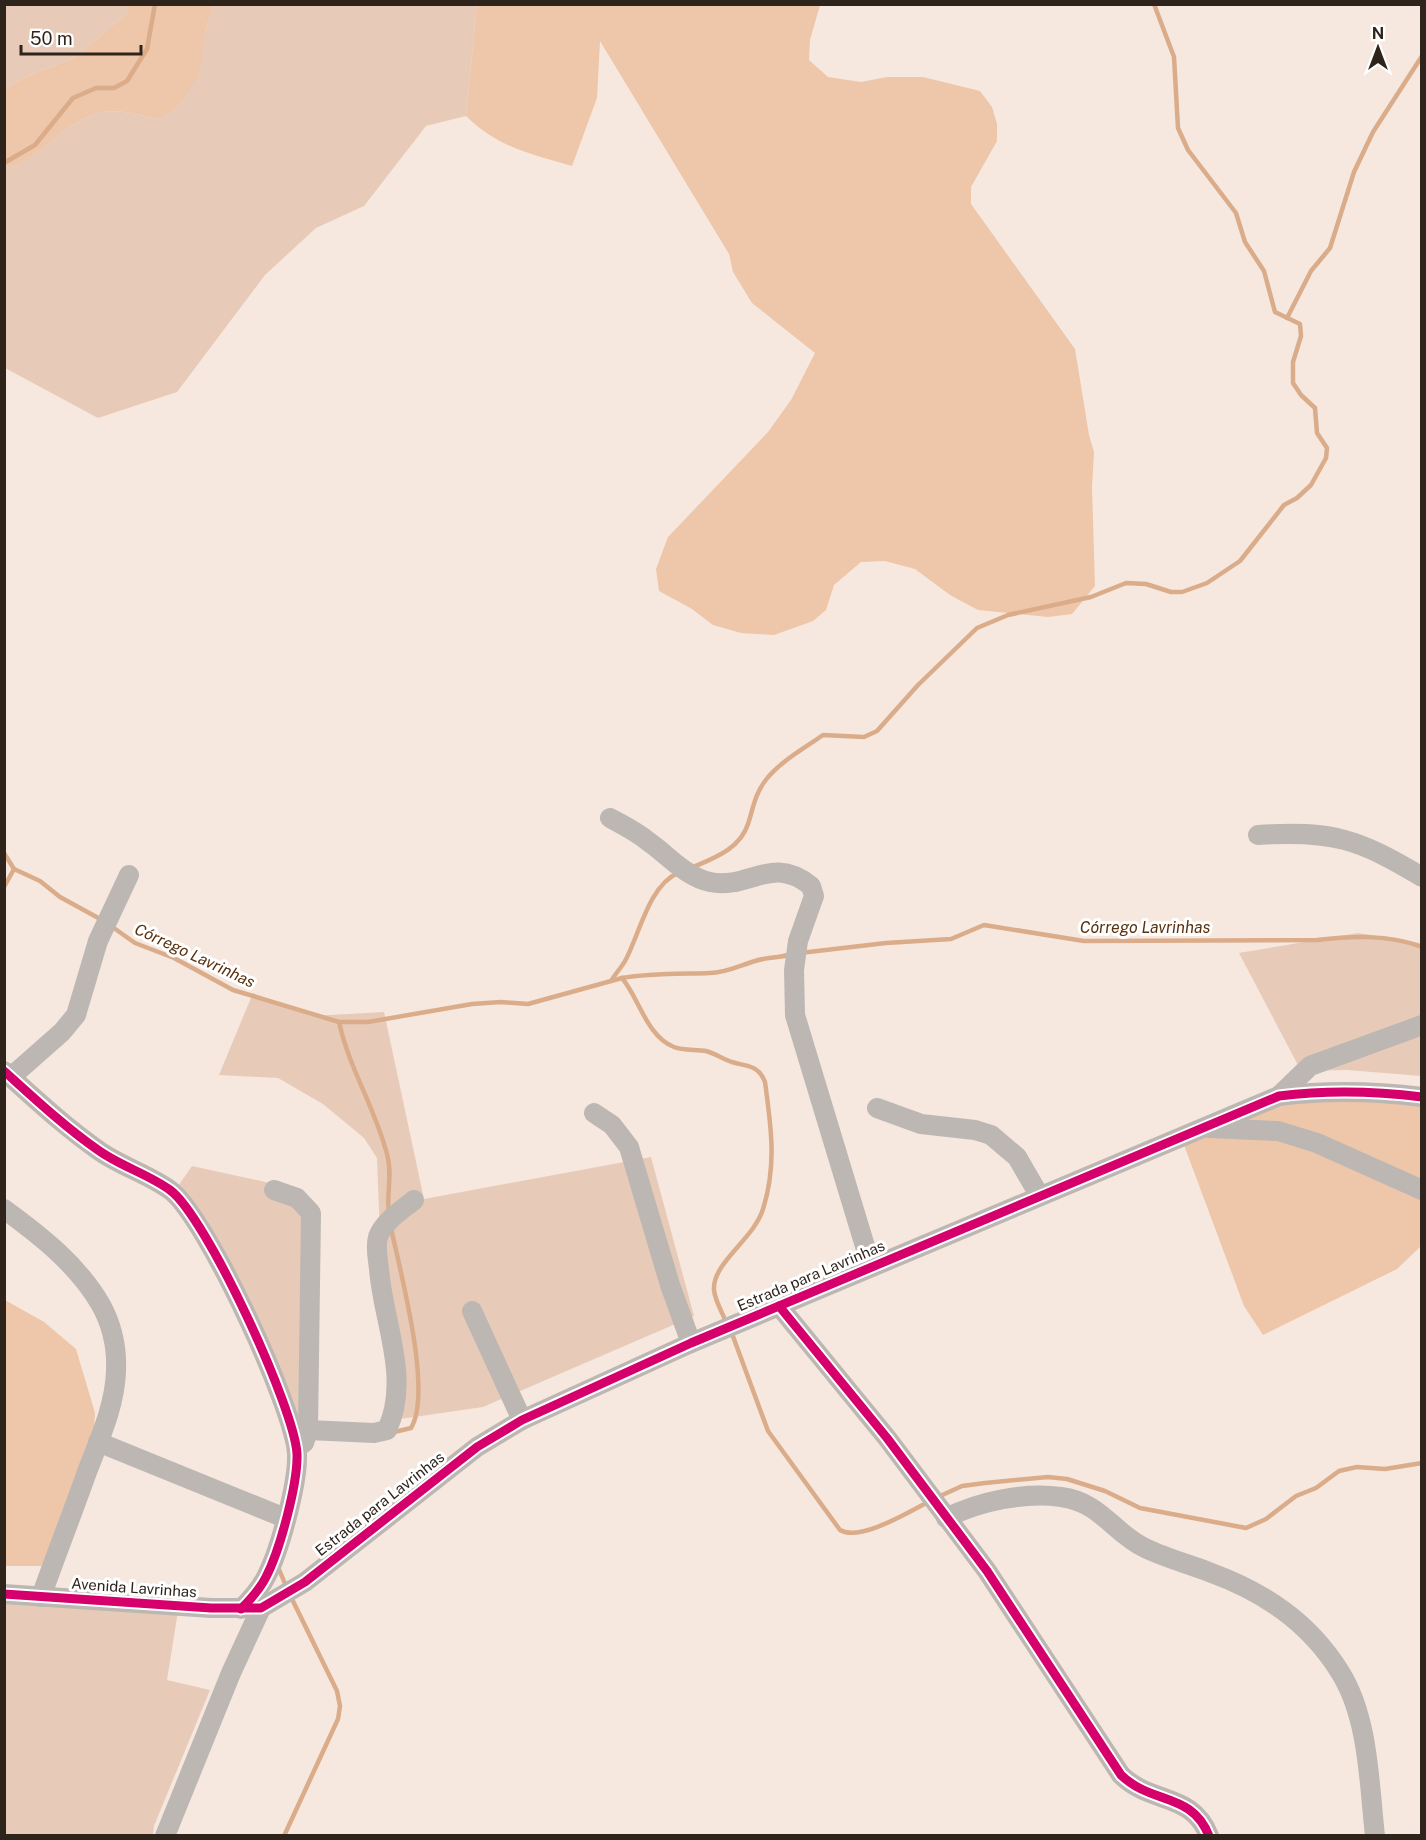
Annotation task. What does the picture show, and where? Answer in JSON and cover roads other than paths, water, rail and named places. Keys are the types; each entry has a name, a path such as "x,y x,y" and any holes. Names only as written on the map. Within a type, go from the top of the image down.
{"street":[{"path":"610,818 647,840 687,873 698,878 719,883 773,871 784,872 811,886 814,896 798,941 794,970 795,1015 871,1266"},
{"path":"1258,835 1318,834 1347,838 1422,877"},
{"path":"129,875 98,941 75,1015 62,1032 8,1074 99,1151 170,1190 187,1208 205,1235 246,1315 282,1402 297,1452 295,1475 285,1518 267,1576 256,1593 241,1609"},
{"path":"1279,1096 1310,1066 1422,1025"},
{"name":"Estrada para Lavrinhas","path":"261,1608 305,1582 477,1448 522,1420 691,1343 1279,1096 1324,1090 1422,1096"},
{"path":"878,1108 921,1124 975,1130 991,1135 1017,1157 1039,1195"},
{"path":"594,1113 612,1125 629,1147 670,1285 691,1343"},
{"path":"1200,1128 1278,1131 1317,1143 1422,1191"},
{"path":"274,1190 297,1198 311,1213 308,1430 303,1446 297,1452"},
{"path":"308,1430 374,1433 387,1430 395,1401 396,1368 380,1286 378,1238 382,1230 414,1200"},
{"path":"4,1209 53,1247 82,1278 101,1306 111,1329 116,1372 113,1393 98,1442 41,1597"},
{"path":"779,1305 887,1438 1003,1594 1121,1775 1141,1790 1190,1808 1204,1821 1209,1836"},
{"path":"472,1311 522,1420"},
{"path":"98,1442 285,1518"},
{"path":"946,1518 976,1505 1005,1500 1043,1496 1080,1501 1098,1510 1144,1548 1247,1587 1292,1615 1330,1657 1350,1694 1362,1737 1376,1836"},
{"name":"Avenida Lavrinhas","path":"4,1594 241,1609 261,1608"},
{"path":"165,1836 231,1673 261,1608"}],"waterway":[{"path":"4,163 35,145 73,98 96,88 114,88 127,81 147,49 155,4"},
{"path":"691,868 725,852 739,840 748,824 759,791 777,768 823,735 864,737 877,731 918,685 977,628 1008,615 1091,597 1126,583 1146,584 1171,592 1182,592 1207,583 1240,561 1284,505 1297,498 1311,485 1326,458 1327,448 1317,433 1315,408 1301,395 1293,383 1293,362 1301,336 1300,324 1275,312 1264,271 1245,242 1236,213 1188,150 1178,128 1174,57 1154,4"},
{"path":"1287,318 1311,271 1330,248 1354,172 1373,132 1422,56"},
{"name":"Córrego Lavrinhas","path":"4,853 14,869 40,881 60,897 102,920"},
{"path":"4,887 14,869"},
{"path":"611,981 625,961 659,888 678,873"},
{"name":"Córrego Lavrinhas","path":"800,953 886,943 951,939 984,925 1084,941 1317,940 1370,937 1396,940 1422,947"},
{"name":"Córrego Lavrinhas","path":"111,926 135,943 174,958 233,990 339,1022 368,1022 472,1004 501,1002 528,1004 622,978 655,974 716,973 760,960 792,954"},
{"path":"622,978 650,1026 665,1042 678,1048 706,1051 732,1062 752,1067 759,1072 765,1082 772,1146 770,1177 763,1209 758,1220 726,1260 715,1280 714,1290 717,1303 727,1324"},
{"path":"339,1022 349,1056 376,1120 389,1161 389,1214"},
{"path":"390,1433 411,1428 417,1411 418,1388 413,1331 391,1228"},
{"path":"731,1331 768,1431 840,1530 848,1533 871,1529 928,1502"},
{"path":"938,1497 962,1486 1048,1477 1067,1479 1105,1491 1140,1508 1246,1528 1266,1519 1296,1496 1316,1488 1339,1471 1357,1467 1385,1469 1422,1463"},
{"path":"278,1567 286,1586"},
{"path":"284,1836 338,1719 340,1706 337,1691 291,1597"}]}
